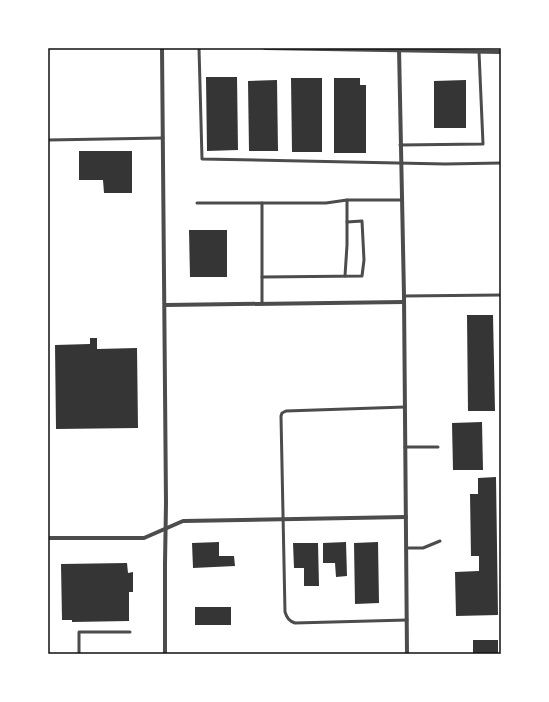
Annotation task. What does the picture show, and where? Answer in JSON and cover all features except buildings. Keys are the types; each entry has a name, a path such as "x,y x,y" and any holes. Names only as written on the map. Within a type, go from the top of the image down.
{"street":[{"path":"162,48 165,305 165,654"},
{"path":"265,48 399,49 501,52"},
{"path":"399,49 404,296 408,654"},
{"path":"165,305 404,302"},
{"path":"48,538 144,538 183,521 406,517"}],"lane":[{"path":"199,48 202,159 445,164 501,163"},
{"path":"400,144 483,144 479,52"},
{"path":"48,140 163,138"},
{"path":"197,203 326,203 347,200 401,200"},
{"path":"345,276 347,200"},
{"path":"262,203 262,304"},
{"path":"262,277 362,276 364,260 362,221 347,222"},
{"path":"404,296 501,295"},
{"path":"405,407 286,411 282,413 281,416 285,612 287,617 290,621 295,623 407,620"},
{"path":"405,447 438,447"},
{"path":"406,548 423,548 440,541"},
{"path":"79,654 79,632 130,632"}]}
